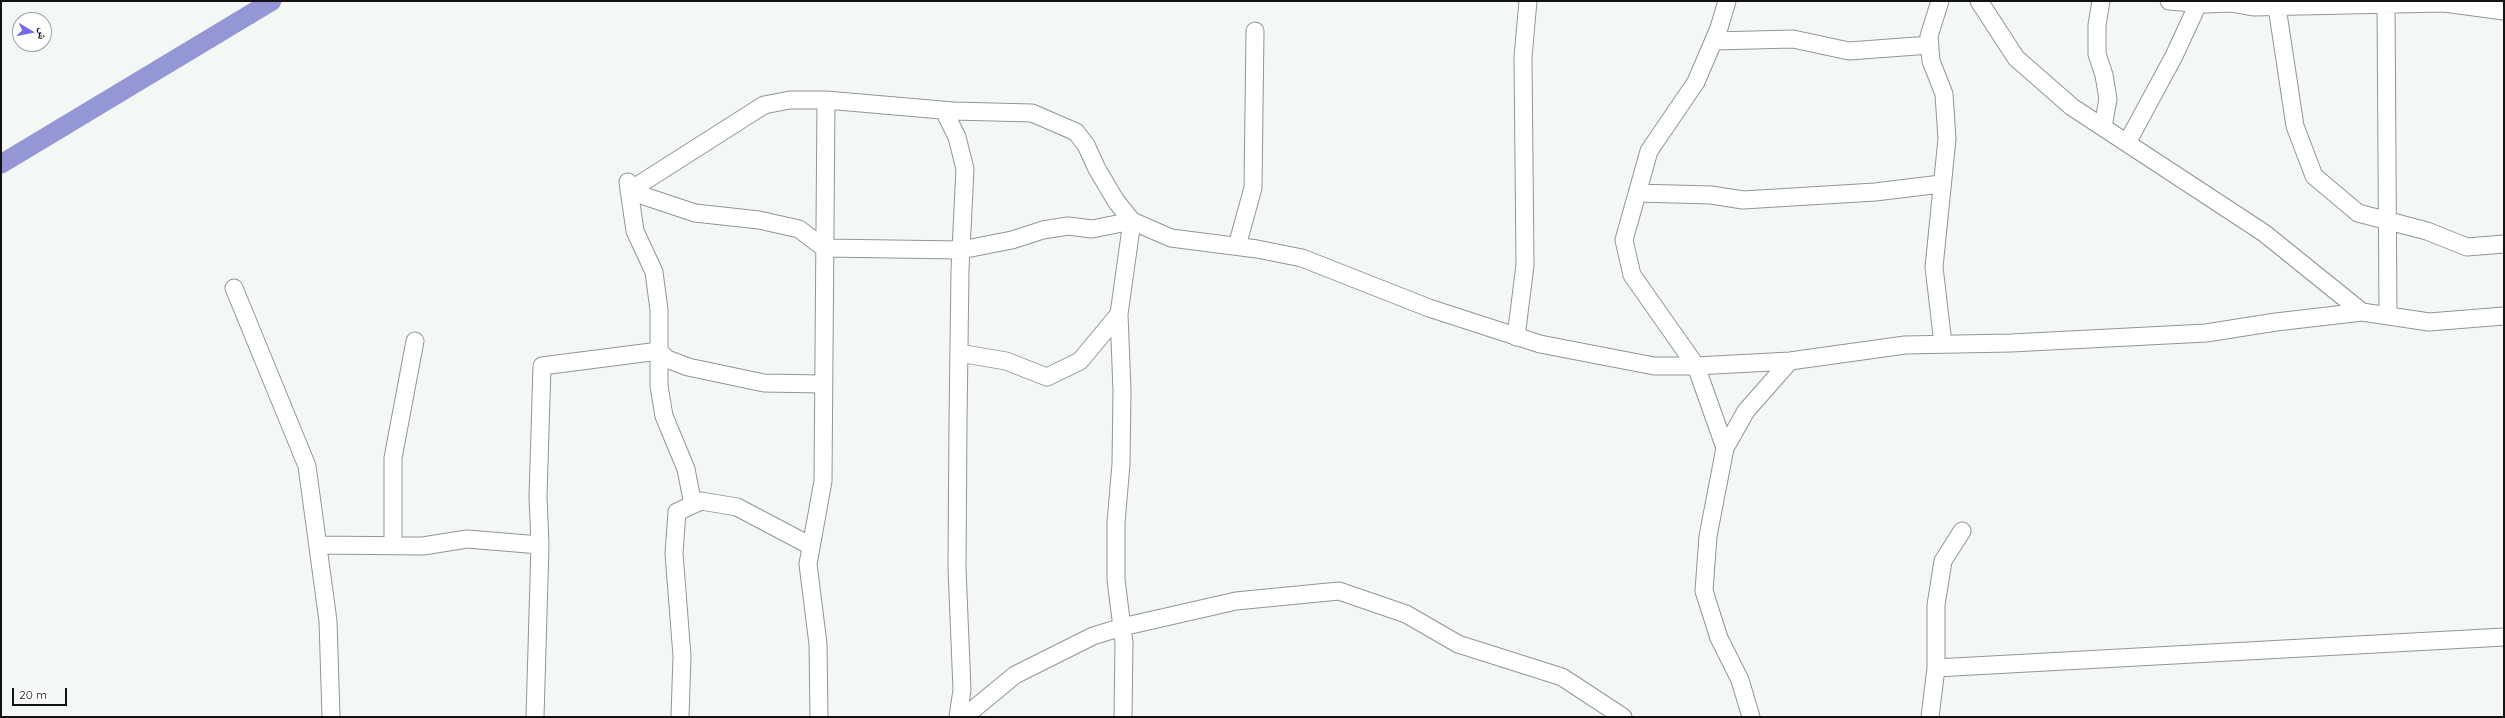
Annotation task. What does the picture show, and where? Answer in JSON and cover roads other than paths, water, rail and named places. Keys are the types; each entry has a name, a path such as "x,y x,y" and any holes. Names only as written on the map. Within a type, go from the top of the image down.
{"street":[{"path":"1516,337 1525,265 1523,57 1528,1"},
{"path":"1726,448 1696,366 1632,275 1624,240 1649,151 1696,82 1714,41 1727,1"},
{"path":"1940,1 1929,36 1932,61 1944,94 1947,139 1934,267 1944,344"},
{"path":"1979,1 2016,58 2072,107 2264,233 2362,312"},
{"path":"2101,1 2097,25 2097,54 2104,75 2108,99 2103,127"},
{"path":"2169,1 2198,4 2231,3 2253,7 2386,2 2444,4 2504,11"},
{"path":"2386,2 2388,316"},
{"path":"2127,143 2174,56 2198,4"},
{"path":"2277,7 2295,126 2314,176 2358,213 2387,219 2467,246 2504,244"},
{"path":"1237,246 1253,188 1255,31"},
{"path":"1714,41 1792,40 1849,51 1930,45"},
{"path":"628,184 764,105 790,100 826,100 944,111 1032,113 1076,132 1086,145 1097,169 1116,201 1132,221 1171,238 1237,246 1302,258 1385,289 1429,308 1516,337 1540,344 1618,361 1654,366 1696,366 1790,361 1905,345 2206,333 2276,322 2362,312 2429,322 2504,316"},
{"path":"819,717 818,644 808,564 823,481 822,384 826,100"},
{"path":"944,111 957,137 965,169 961,250 957,568 962,690 958,717"},
{"path":"628,184 695,213 759,220 798,229 824,248 961,250 1012,240 1042,230 1068,226 1092,229 1132,221"},
{"path":"628,184 636,231 654,272 659,310 659,386 664,416 686,469 693,505"},
{"path":"1637,193 1711,195 1744,200 1875,192 1942,184"},
{"path":"1123,717 1122,627 1116,580 1116,523 1121,457 1119,314 1132,221"},
{"path":"234,288 307,466 328,621 331,717"},
{"path":"959,353 1006,361 1047,377 1080,362 1119,314"},
{"path":"393,546 393,458 415,341"},
{"path":"659,351 667,359 688,366 764,383 822,384"},
{"path":"534,717 540,545 538,497 542,366 659,351"},
{"path":"1751,717 1740,680 1720,638 1704,591 1708,536 1726,448 1746,411 1790,361"},
{"path":"680,717 682,656 674,553 677,512 701,501 737,507 811,546"},
{"path":"1930,717 1936,668 1936,605 1943,561 1962,531"},
{"path":"318,545 423,546 467,539 540,545"},
{"path":"964,717 1014,675 1093,636 1122,627 1236,601 1339,591 1406,614 1458,644 1562,677 1622,717"},
{"path":"1936,668 2504,637"}],"waterway":[{"path":"1,164 272,1"}]}
